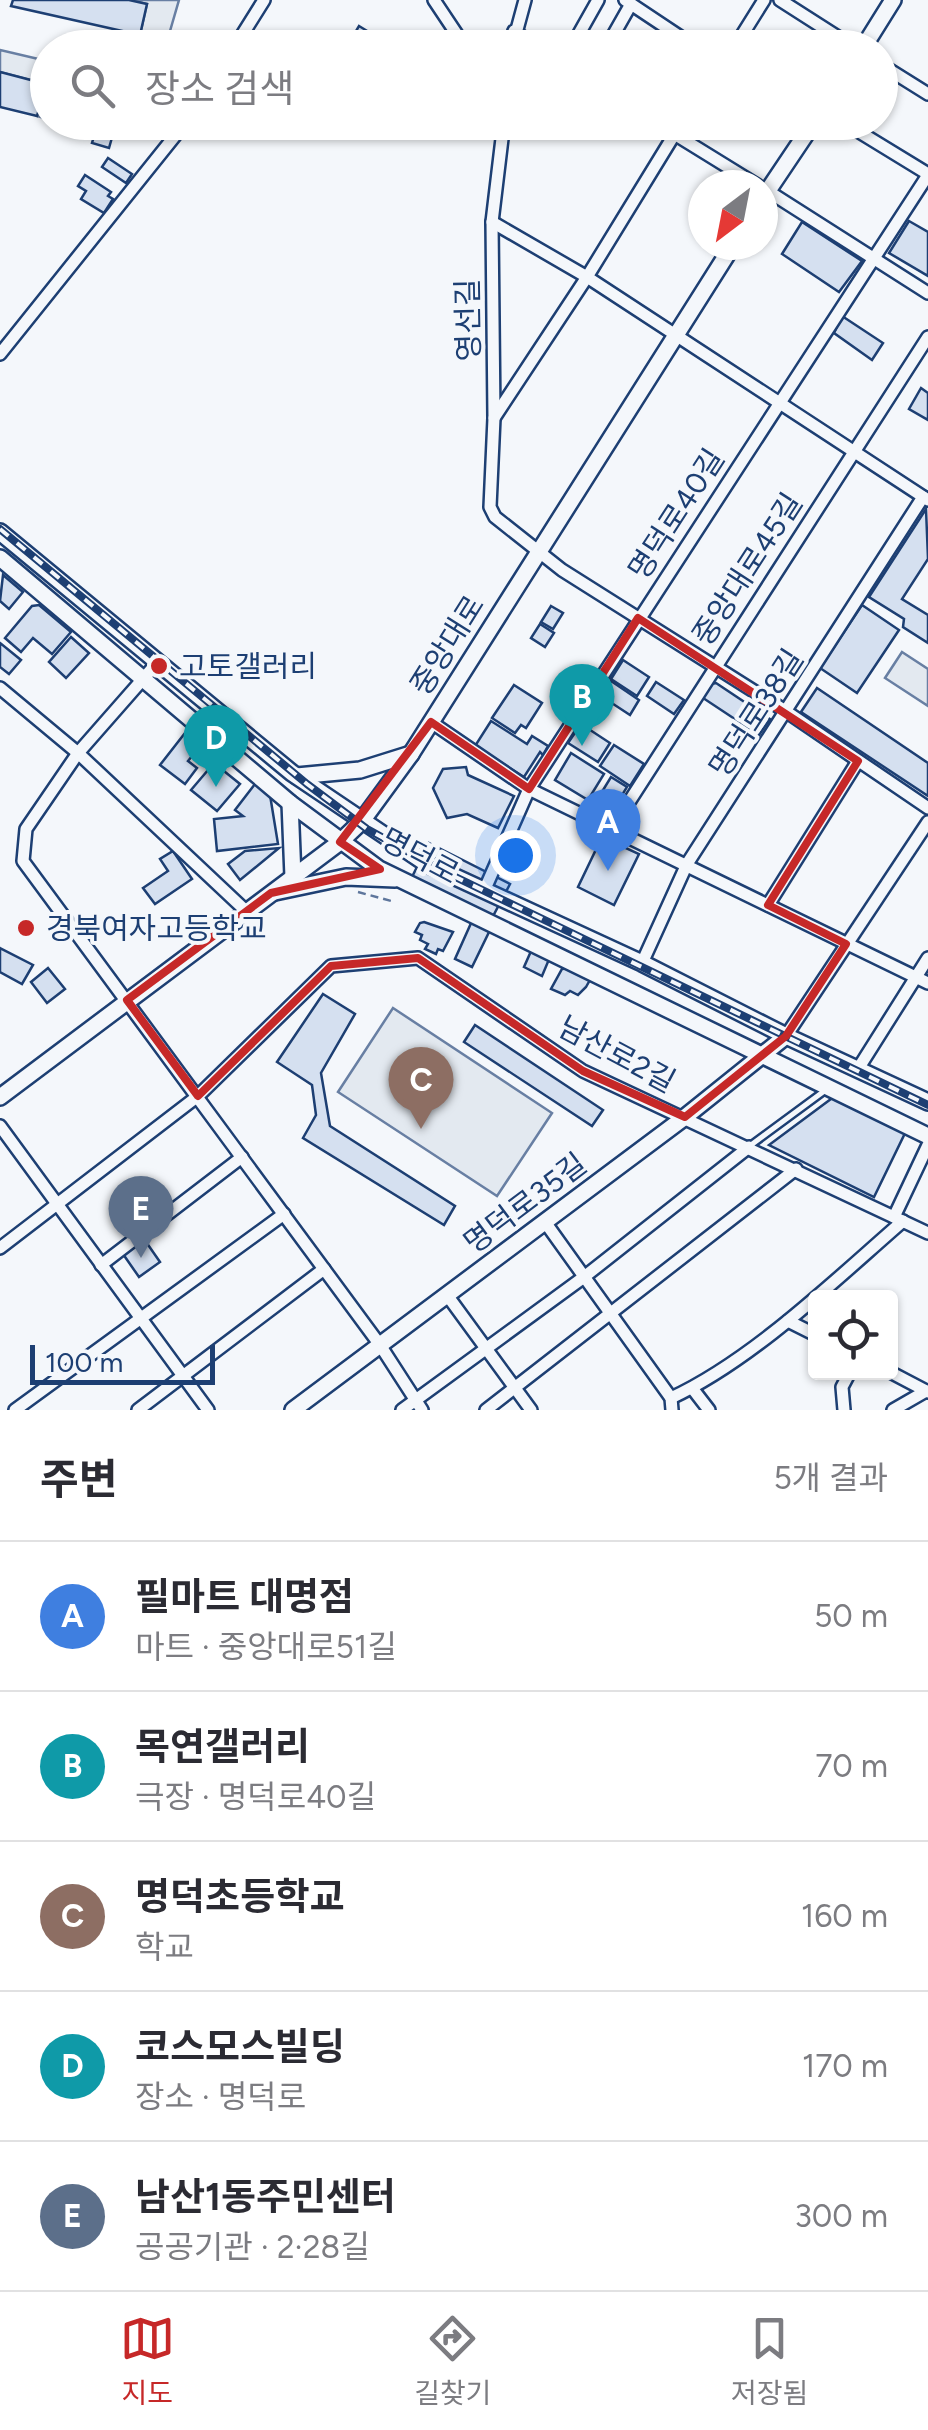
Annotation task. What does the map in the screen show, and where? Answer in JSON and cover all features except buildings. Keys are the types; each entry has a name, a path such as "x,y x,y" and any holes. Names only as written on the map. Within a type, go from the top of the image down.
{"main road":[{"path":"874,30 893,0"},
{"path":"778,171 801,140"},
{"name":"중앙대로","path":"0,1098 340,842 362,821 431,722 723,260"},
{"name":"명덕로","path":"0,532 296,776 427,864 928,1102"},
{"name":"명덕로","path":"0,558 290,803 340,842 401,880 928,1136"},
{"path":"296,776 360,770 410,754"},
{"path":"290,803 293,876"},
{"path":"271,893 346,877 401,880"},
{"name":"명덕로35길","path":"293,1410 685,1117 786,1036"}],"street":[{"path":"245,30 264,0"},
{"path":"434,0 454,30"},
{"path":"514,30 526,0"},
{"path":"581,30 598,0"},
{"path":"745,30 764,0"},
{"path":"780,0 827,30"},
{"path":"615,30 628,2 671,30"},
{"path":"898,75 928,94"},
{"path":"0,354 172,140"},
{"name":"영선길","path":"502,140 492,222 494,418 490,506 495,517 539,551"},
{"path":"494,418 587,277 669,140"},
{"path":"682,140 730,170"},
{"path":"872,140 928,175"},
{"name":"명덕로40길","path":"484,891 529,789 928,175"},
{"path":"778,200 928,293"},
{"path":"492,222 587,277 926,498"},
{"name":"중앙대로45길","path":"610,830 928,337"},
{"name":"명덕로38길","path":"642,963 687,864 926,498"},
{"path":"539,551 562,570 787,712 928,808"},
{"path":"157,662 78,753 26,829 23,861 380,1346 418,1406"},
{"path":"0,688 78,753 246,911"},
{"path":"431,722 529,789 922,980"},
{"path":"768,905 858,761"},
{"path":"786,1036 928,822"},
{"name":"남산로2길","path":"0,1248 198,1096 331,966 418,958 582,1071 928,1233"},
{"path":"858,1069 922,980 928,958"},
{"path":"0,1126 208,1410"},
{"path":"545,1222 672,1404 788,1321 898,1219 928,1145"},
{"path":"402,1410 418,1406 487,1348 749,1147"},
{"path":"102,1265 242,1157"},
{"path":"486,1410 796,1169"},
{"path":"15,1410 284,1214"},
{"path":"138,1410 324,1269"},
{"path":"447,1295 531,1410"},
{"path":"788,1321 808,1331"},
{"path":"898,1376 927,1391"},
{"path":"844,1410 842,1387 846,1380"},
{"path":"692,1388 709,1410"},
{"path":"893,1410 927,1391"}],"lane":[{"path":"749,1147 828,1088"}],"path":[{"path":"356,891 396,902"}],"highlighted area":[{"path":"638,618 858,761 768,905 846,944 786,1036 685,1117 583,1071 418,958 331,966 198,1096 127,1000 271,893 380,869 340,842 431,722 529,789"}],"shaded area":[{"path":"129,0 179,0 170,30 141,30 147,4"},
{"path":"0,50 30,57 30,80 0,72"},
{"path":"902,652 928,669 928,706 885,678"},
{"path":"393,1008 552,1113 497,1196 338,1092"}],"railway":[{"path":"0,529 307,784 367,829 443,871 928,1105"}],"place":[{"name":"고토갤러리","path":"159,666"},
{"name":"목연갤러리","path":"582,746"},
{"name":"코스모스빌딩","path":"216,787"},
{"name":"필마트 대명점","path":"608,871"},
{"name":"경북여자고등학교","path":"26,928"},
{"name":"명덕초등학교","path":"421,1129"},
{"name":"남산1동주민센터","path":"141,1258"}]}
